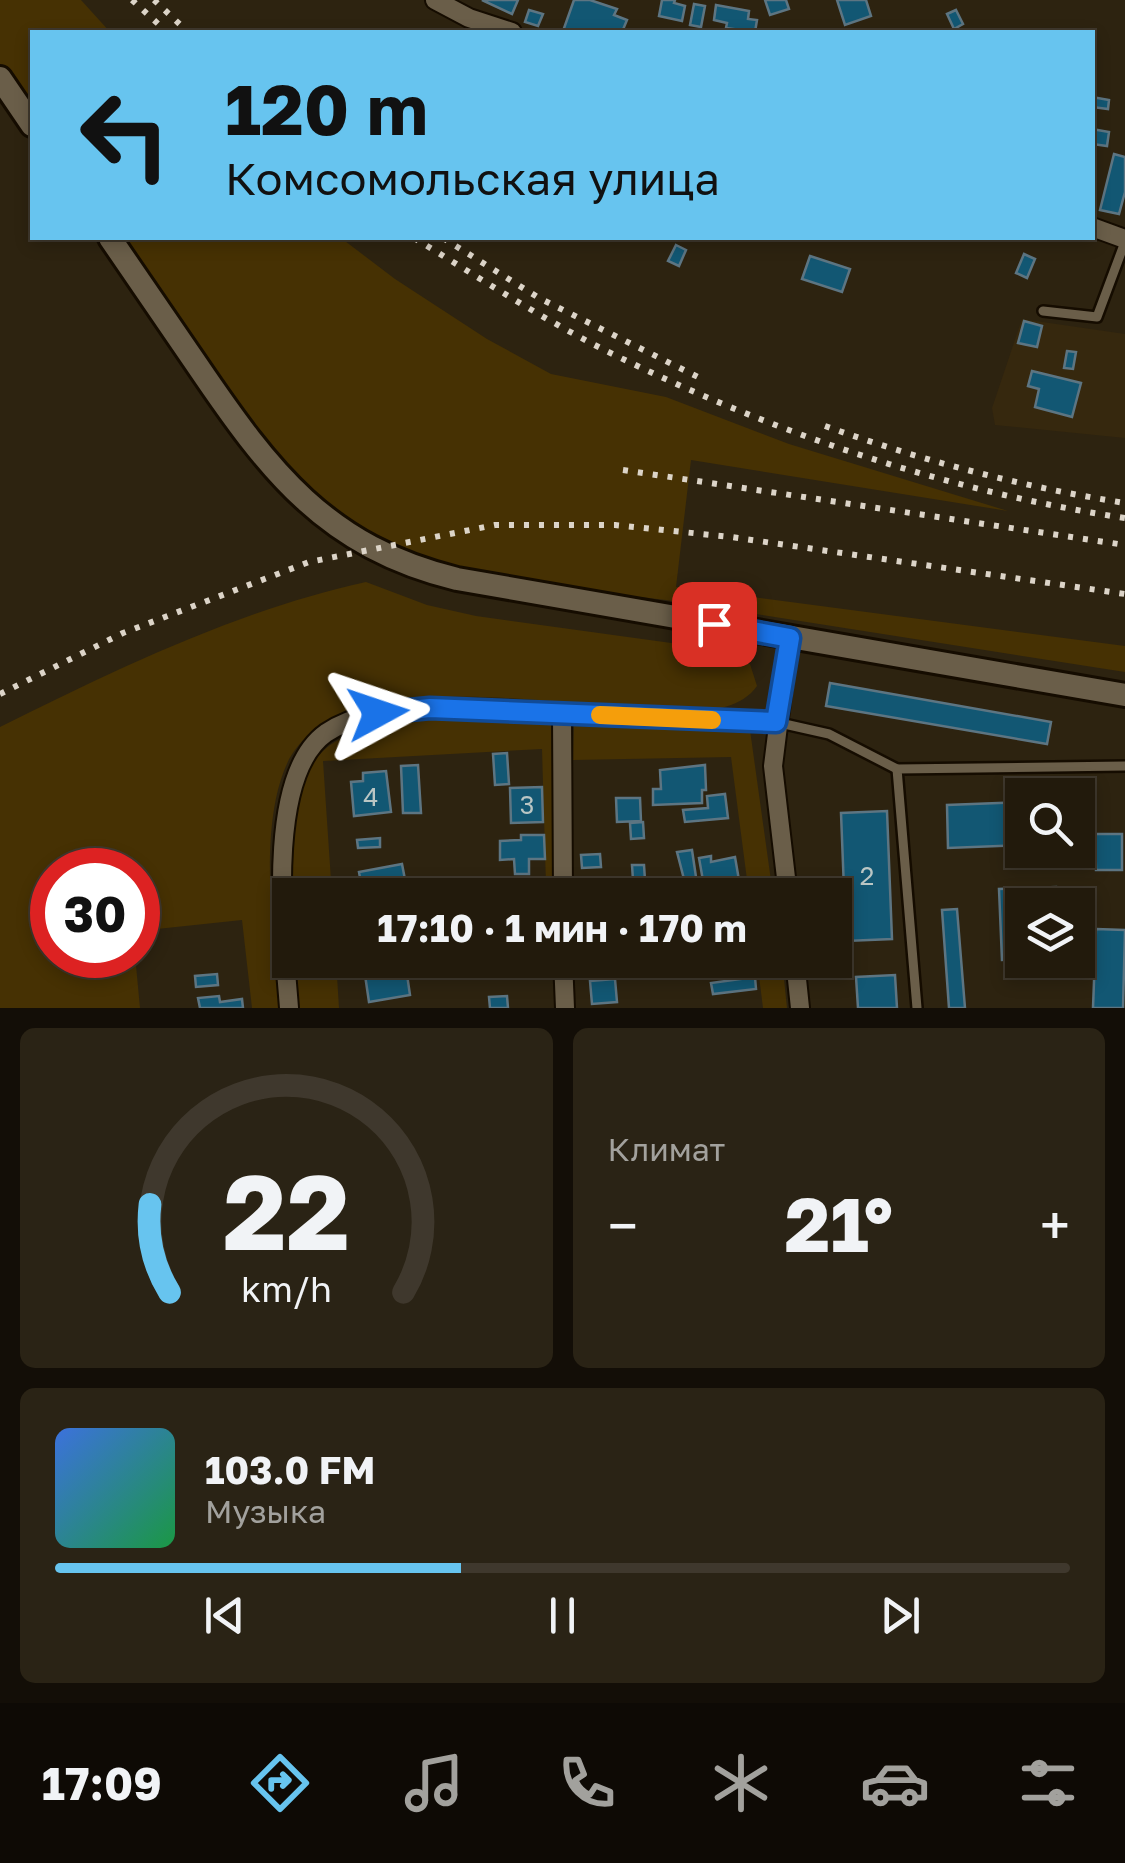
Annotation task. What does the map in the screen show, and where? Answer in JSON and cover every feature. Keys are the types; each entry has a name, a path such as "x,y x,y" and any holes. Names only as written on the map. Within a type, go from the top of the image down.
{"street":[{"path":"435,0 457,5 508,30"},
{"path":"0,78 30,122"},
{"path":"1095,228 1125,240"},
{"path":"111,240 236,424 278,476 337,527 409,564 457,579 1125,695"},
{"path":"786,878 773,766 790,638"},
{"path":"289,1008 282,903 284,832 296,776 306,755 326,733 378,713 430,708 776,722"},
{"path":"562,714 563,878"},
{"path":"565,978 566,1008"},
{"path":"797,978 800,1008"}],"lane":[{"path":"1043,311 1097,317 1125,240"},
{"path":"776,722 829,734 897,769 1125,766"},
{"path":"897,769 917,1008"}],"shaded area":[{"path":"0,0 81,0 108,30 30,30 30,117 0,70"},
{"path":"114,240 344,240 487,339 551,374 666,397 789,444 1008,511 691,460 676,587 1125,646 1125,672 666,600 442,574 363,541 265,454"},
{"path":"1022,319 1125,334 1125,438 995,425 992,408"},
{"path":"366,582 427,605 476,616 722,650 750,664 757,686 739,702 703,710 458,697 402,700 352,711 312,732 286,766 277,792 270,885 272,978 277,978 279,1008 252,1008 242,920 160,929 160,848 30,848 30,978 137,978 140,1008 0,1008 0,727 133,663 225,625"},
{"path":"438,718 554,724 555,878 546,878 542,749 323,761 331,878 290,878 295,815 301,785 313,762 331,745 357,732"},
{"path":"574,726 750,730 771,878 747,878 731,757 573,760"},
{"path":"296,978 337,978 339,1008 298,1008"},
{"path":"759,978 784,978 787,1008 763,1008"}],"building":[{"path":"482,0 518,0 512,14"},
{"path":"574,0 590,0 617,9 614,15 627,20 623,30 563,30"},
{"path":"662,0 675,0 674,3 685,6 682,21 659,16"},
{"path":"765,0 786,0 789,9 770,15"},
{"path":"837,0 866,0 871,16 845,25"},
{"path":"694,4 705,6 701,27 690,25"},
{"path":"716,5 749,11 748,19 757,20 755,30 740,30 726,28 727,23 714,20"},
{"path":"529,10 543,14 538,26 525,22"},
{"path":"956,10 963,24 954,29 947,14"},
{"path":"1095,98 1109,100 1108,109 1095,107"},
{"path":"1095,130 1109,132 1107,146 1095,144"},
{"path":"1114,154 1125,157 1125,192 1119,214 1100,210"},
{"path":"676,245 686,250 679,266 668,261"},
{"path":"1024,254 1035,259 1027,278 1016,273"},
{"path":"810,256 850,269 842,292 802,279"},
{"path":"1024,321 1042,326 1037,347 1018,343"},
{"path":"1067,351 1076,352 1073,369 1064,368"},
{"path":"1032,371 1081,383 1072,417 1035,407 1039,389 1028,386"},
{"path":"830,683 1051,722 1047,744 826,706"},
{"path":"507,753 509,784 495,785 493,754"},
{"path":"418,765 421,813 403,813 401,766"},
{"path":"705,765 702,803 653,805 653,789 661,789 660,770"},
{"path":"386,771 391,812 354,816 351,782 363,781 363,773"},
{"path":"542,787 543,822 511,823 510,788"},
{"path":"725,794 728,818 685,822 683,810 708,808 707,796"},
{"path":"616,798 640,798 641,821 617,822"},
{"path":"1005,803 1005,846 948,848 947,805"},
{"path":"887,811 892,939 852,941 852,878 844,878 841,813"},
{"path":"643,822 644,838 631,839 630,823"},
{"path":"1095,834 1122,834 1122,870 1096,870"},
{"path":"521,835 544,835 545,859 529,859 529,874 515,874 514,859 500,860 500,841 521,840"},
{"path":"380,838 380,847 358,848 357,840"},
{"path":"692,850 696,877 684,878 677,852"},
{"path":"600,854 601,867 582,868 581,855"},
{"path":"711,856 711,862 735,857 739,878 703,878 699,858"},
{"path":"402,864 405,878 360,878 359,872"},
{"path":"632,865 644,865 645,878 633,878"},
{"path":"999,889 1005,889 1005,960 1002,960"},
{"path":"957,909 965,1008 949,1008 942,910"},
{"path":"1096,929 1125,930 1123,1008 1093,1008"},
{"path":"217,974 218,985 196,987 195,976"},
{"path":"895,975 897,1008 858,1008 856,977"},
{"path":"365,978 408,978 410,995 369,1002"},
{"path":"755,978 756,989 713,994 711,983"},
{"path":"615,979 617,1002 592,1004 590,981"},
{"path":"219,996 220,1002 242,999 243,1008 200,1008 198,998"},
{"path":"507,996 508,1008 490,1008 489,997"}],"railway":[{"path":"132,0 165,30"},
{"path":"154,0 186,30"},
{"path":"417,240 598,346 745,413 932,477 1125,518"},
{"path":"446,240 539,298 704,380"},
{"path":"825,426 974,472 1125,503"},
{"path":"623,470 1125,545"},
{"path":"0,694 123,633 309,562 495,525 615,525 731,537 1125,594"}],"slow traffic":[{"path":"600,715 712,720"}],"route":[{"path":"378,713 430,708 776,722 790,638 714,624"}]}
